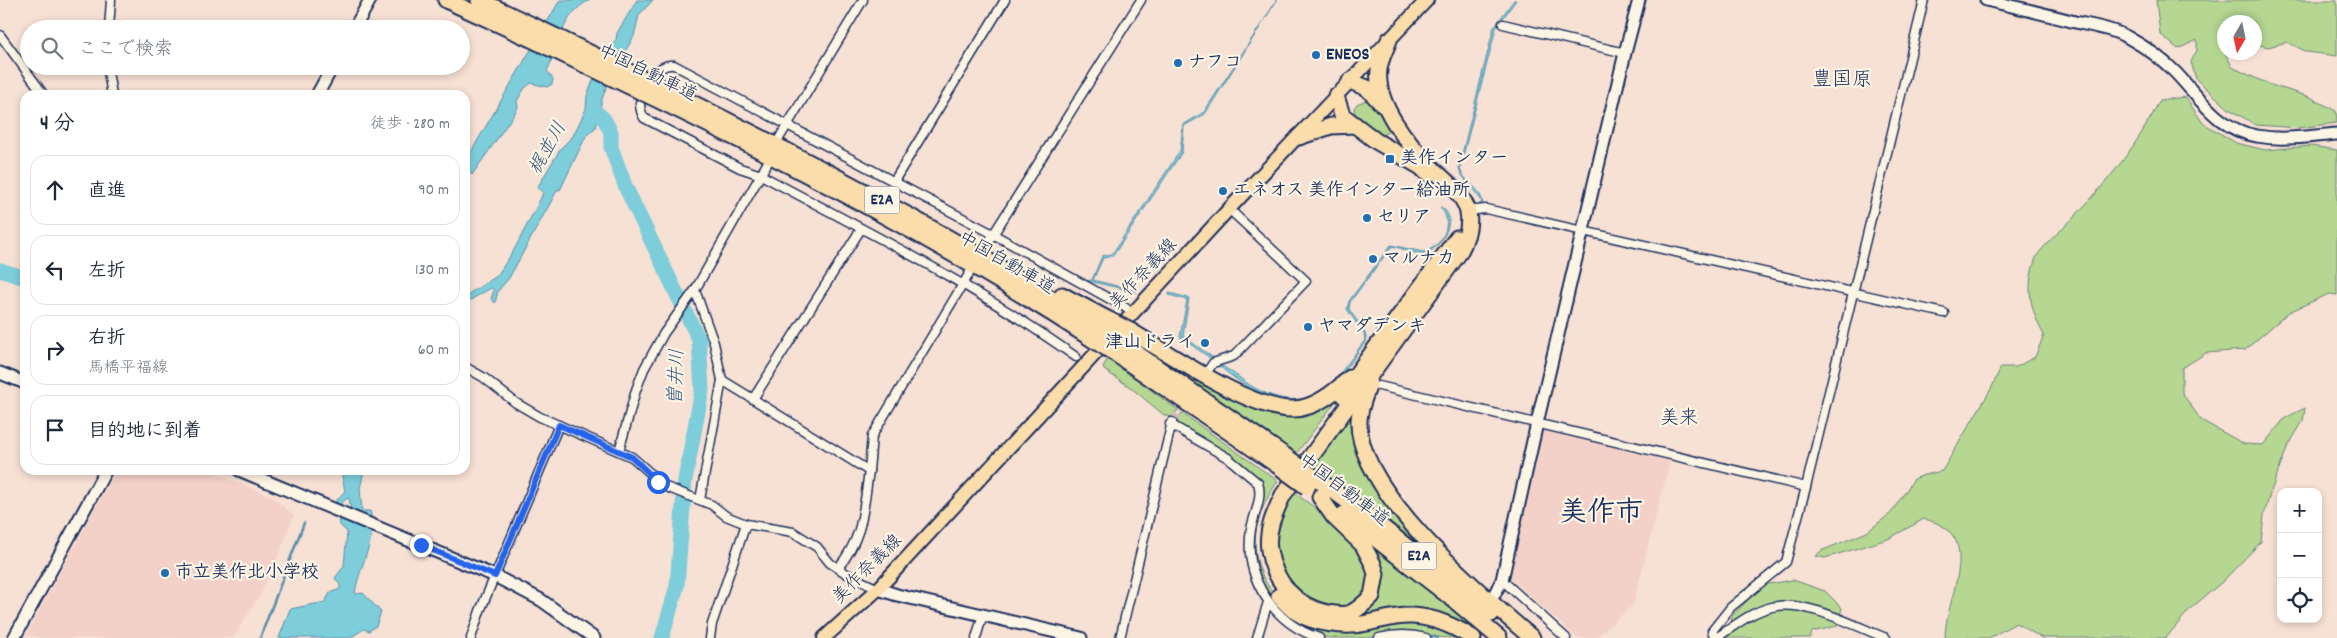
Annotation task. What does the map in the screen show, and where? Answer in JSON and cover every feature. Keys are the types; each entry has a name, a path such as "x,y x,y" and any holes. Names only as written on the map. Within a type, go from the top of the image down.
{"highway":[{"name":"中国自動車道","path":"446,0 532,32 838,176 932,228 1101,330 1117,347 1310,482 1372,519 1520,638"},
{"name":"中国自動車道","path":"479,0 532,32"},
{"path":"1383,104 1379,65 1390,40"},
{"path":"1320,496 1334,517 1363,545 1376,574 1372,596 1351,613 1338,615 1322,612 1294,598 1282,585 1276,574 1269,549 1272,521 1283,495 1459,253 1468,236 1469,219 1464,202 1425,162 1383,104 1367,88 1350,81"},
{"name":"中国自動車道","path":"653,90 992,277 1101,330"},
{"path":"1336,96 1342,115 1376,142 1421,167 1458,204 1462,218 1458,236 1451,249 1439,260 1358,372 1348,390 1274,490 1263,515 1259,544 1263,568 1277,594 1286,603 1296,612 1319,621 1365,623 1387,617 1412,616 1435,619 1458,628 1463,637"},
{"path":"1299,137 1331,126 1355,126"},
{"path":"1101,330 1132,332 1224,385 1256,402 1273,407 1295,409 1322,401 1358,372"},
{"path":"1379,362 1368,386 1359,420 1365,454 1376,477 1393,503 1416,529 1532,638"},
{"name":"中国自動車道","path":"1310,482 1320,496 1454,600 1499,638"}],"main road":[{"name":"美作奈義線","path":"824,638 878,588 1229,209 1390,40 1422,1"}],"street":[{"path":"110,20 111,0"},
{"path":"359,20 370,0"},
{"path":"780,137 863,0"},
{"path":"894,181 1005,0"},
{"path":"986,246 1142,0"},
{"path":"1494,595 1502,580 1582,231 1639,0"},
{"path":"1886,638 1810,609 1774,606 1740,620 1715,638 1712,631 1714,626 1731,607 1786,562 1806,487 1924,0"},
{"path":"1986,0 2101,28 2126,36 2151,50 2175,72 2204,106 2218,119 2236,129 2255,136 2278,139 2337,134"},
{"path":"1503,24 1625,53"},
{"path":"0,35 20,62"},
{"path":"1076,356 1031,324 963,284 761,175 740,168 644,118 640,110 640,100 645,89 662,66 674,65 994,234 1126,308"},
{"path":"29,75 40,90"},
{"path":"109,75 111,90"},
{"path":"320,90 328,75"},
{"path":"619,451 636,390 644,369 664,333 694,291 768,162"},
{"path":"1207,372 1213,363 1234,356 1306,281 1229,209"},
{"path":"1476,210 1486,209 1944,313"},
{"path":"754,399 861,229"},
{"path":"838,568 849,554 860,529 869,471 872,436 969,274"},
{"path":"694,291 714,343 722,380 698,499"},
{"path":"470,370 483,377 516,403 559,425 632,457 658,482 698,499 726,516 746,524 793,532 817,547 838,568 878,588 897,595 983,614 1055,635 1081,638"},
{"path":"0,373 20,381"},
{"path":"722,380 869,471"},
{"path":"1379,386 1806,487"},
{"path":"1120,638 1171,422 1228,458 1258,483 1260,494 1251,530 1250,551 1257,582 1268,602 1293,625 1319,638"},
{"path":"471,638 559,425"},
{"path":"14,638 103,475"},
{"path":"251,475 495,576 541,600 594,638"},
{"path":"710,638 712,624 746,524"},
{"path":"1502,580 1566,638"},
{"path":"1257,638 1268,602"},
{"path":"976,638 983,614"},
{"path":"1379,638 1414,635 1426,638"}],"shaded area":[{"path":"1542,430 1670,461 1633,605 1596,638 1577,638 1508,576"},
{"name":"市立美作北小学校","path":"113,475 220,475 270,496 294,515 280,552 260,595 233,638 42,638 26,635"}],"green space":[{"path":"2156,0 2337,0 2337,56 2307,52 2287,42 2268,47 2262,46 2262,15 2217,15 2217,60 2229,60 2232,67 2268,84 2310,97 2336,111 2337,123 2298,128 2256,125 2229,109 2196,79 2191,62 2197,50 2197,40 2178,49 2160,34"},
{"path":"2185,97 2203,123 2236,143 2265,150 2311,146 2337,150 2337,295 2329,294 2289,312 2245,350 2206,353 2182,368 2182,393 2201,420 2244,444 2263,445 2285,418 2305,408 2303,421 2287,448 2270,494 2264,515 2261,542 2222,582 2190,609 2166,638 2042,638 2016,623 1989,638 1945,638 1959,568 1959,552 1954,538 1943,527 1924,519 1888,539 1825,558 1816,556 1821,551 1867,532 1891,513 1914,479 1942,471 1991,389 2001,367 2016,367 2035,357 2044,335 2032,307 2030,288 2033,268 2038,254 2112,174 2143,131 2160,100"},
{"path":"1366,100 1378,108 1392,128 1381,137 1356,118 1354,108 1357,104"},
{"path":"1137,343 1271,411 1345,389 1296,454"},
{"path":"1108,358 1178,410 1172,417 1164,415 1130,387 1104,370 1103,367"},
{"path":"1361,393 1363,460 1481,596 1309,464"},
{"path":"1182,413 1278,481 1259,517 1256,552 1259,568 1267,584 1294,615 1415,620 1457,633 1455,638 1394,633 1368,638 1330,638 1311,632 1288,618 1268,597 1260,584 1253,557 1254,527 1261,483 1178,426 1177,421"},
{"path":"1291,490 1328,517 1353,541 1366,560 1369,582 1361,600 1354,606 1344,610 1326,609 1289,589 1272,543"},
{"path":"1364,538 1486,638 1453,622 1348,619 1372,603"},
{"path":"1793,580 1825,591 1842,608 1837,626 1812,632 1810,638 1724,638 1730,635 1732,616 1763,585"}],"water":[{"path":"560,0 590,0 573,13 562,31 547,71 553,79 552,84 547,87 531,83 524,89 517,101 518,107 515,113 472,175 470,172 470,153"},
{"path":"637,0 653,0 639,15 634,36 625,52 618,56 602,99 596,127 586,136 560,190 558,189 509,278 498,291 495,303 491,299 494,290 491,288 470,300 470,293 497,276 514,250 541,198 543,192 537,188 561,148 573,136 586,109 587,96 605,50 616,40 617,33"},
{"path":"1277,0 1205,114 1184,126 1182,152 1113,256 1103,258 1093,280 1137,292 1093,282 1084,282 900,181 1085,281 1092,280 1102,256 1112,254 1180,151 1183,125 1204,112"},
{"path":"1514,0 1516,0 1496,28 1460,168 1464,177 1480,194 1482,199 1483,206 1477,206 1482,202 1461,174 1459,166 1494,27"},
{"path":"1440,207 1446,211 1449,224 1443,238 1438,245 1422,254 1392,246 1350,302 1349,309 1362,328 1366,336 1366,341 1342,374 1325,391 1312,398 1298,401 1283,400 1255,390 1218,365 1226,368 1253,387 1273,396 1291,399 1306,398 1319,392 1331,383 1365,340 1364,334 1347,309 1349,301 1391,245 1423,252 1436,245 1445,233 1446,226 1446,219"},
{"path":"1169,293 1189,298 1183,336 1215,359 1213,360 1180,337 1187,300 1169,295"},
{"path":"342,475 363,475 360,489 362,511 370,511 372,531 355,594 363,593 381,612 376,626 369,631 364,629 350,638 279,638 290,609 325,602 330,593 340,589 340,585 335,578 344,566 347,532 339,524 340,519 351,510 349,498 337,508 334,503 345,491"}],"waterway":[{"name":"曽井川","path":"594,110 604,119 611,132 611,147 626,188 699,340 702,390 685,480 677,586 662,638"},
{"path":"0,270 20,276"},
{"path":"260,638 304,523"},
{"path":"1262,638 1265,624"},
{"path":"1421,633 1438,638"}],"tunnel":[{"path":"1173,421 1206,373"}],"place":[{"name":"ENEOS","path":"1316,55"},
{"name":"ナフコ","path":"1178,63"},
{"name":"美作インター","path":"1390,159"},
{"name":"エネオス 美作インター給油所","path":"1223,191"},
{"name":"セリア","path":"1367,218"},
{"name":"マルナカ","path":"1373,259"},
{"name":"ヤマダデンキ","path":"1308,327"},
{"name":"津山ドライ","path":"1205,343"},
{"name":"市立美作北小学校","path":"165,573"}],"district":[{"name":"豊国原","path":"1842,81"},
{"name":"美来","path":"1679,419"},
{"name":"美作市","path":"1601,515"}],"route":[{"path":"421,545 495,576 559,425 632,457 658,482"}],"water label":[{"name":"梶並川","path":"549,149"}]}
